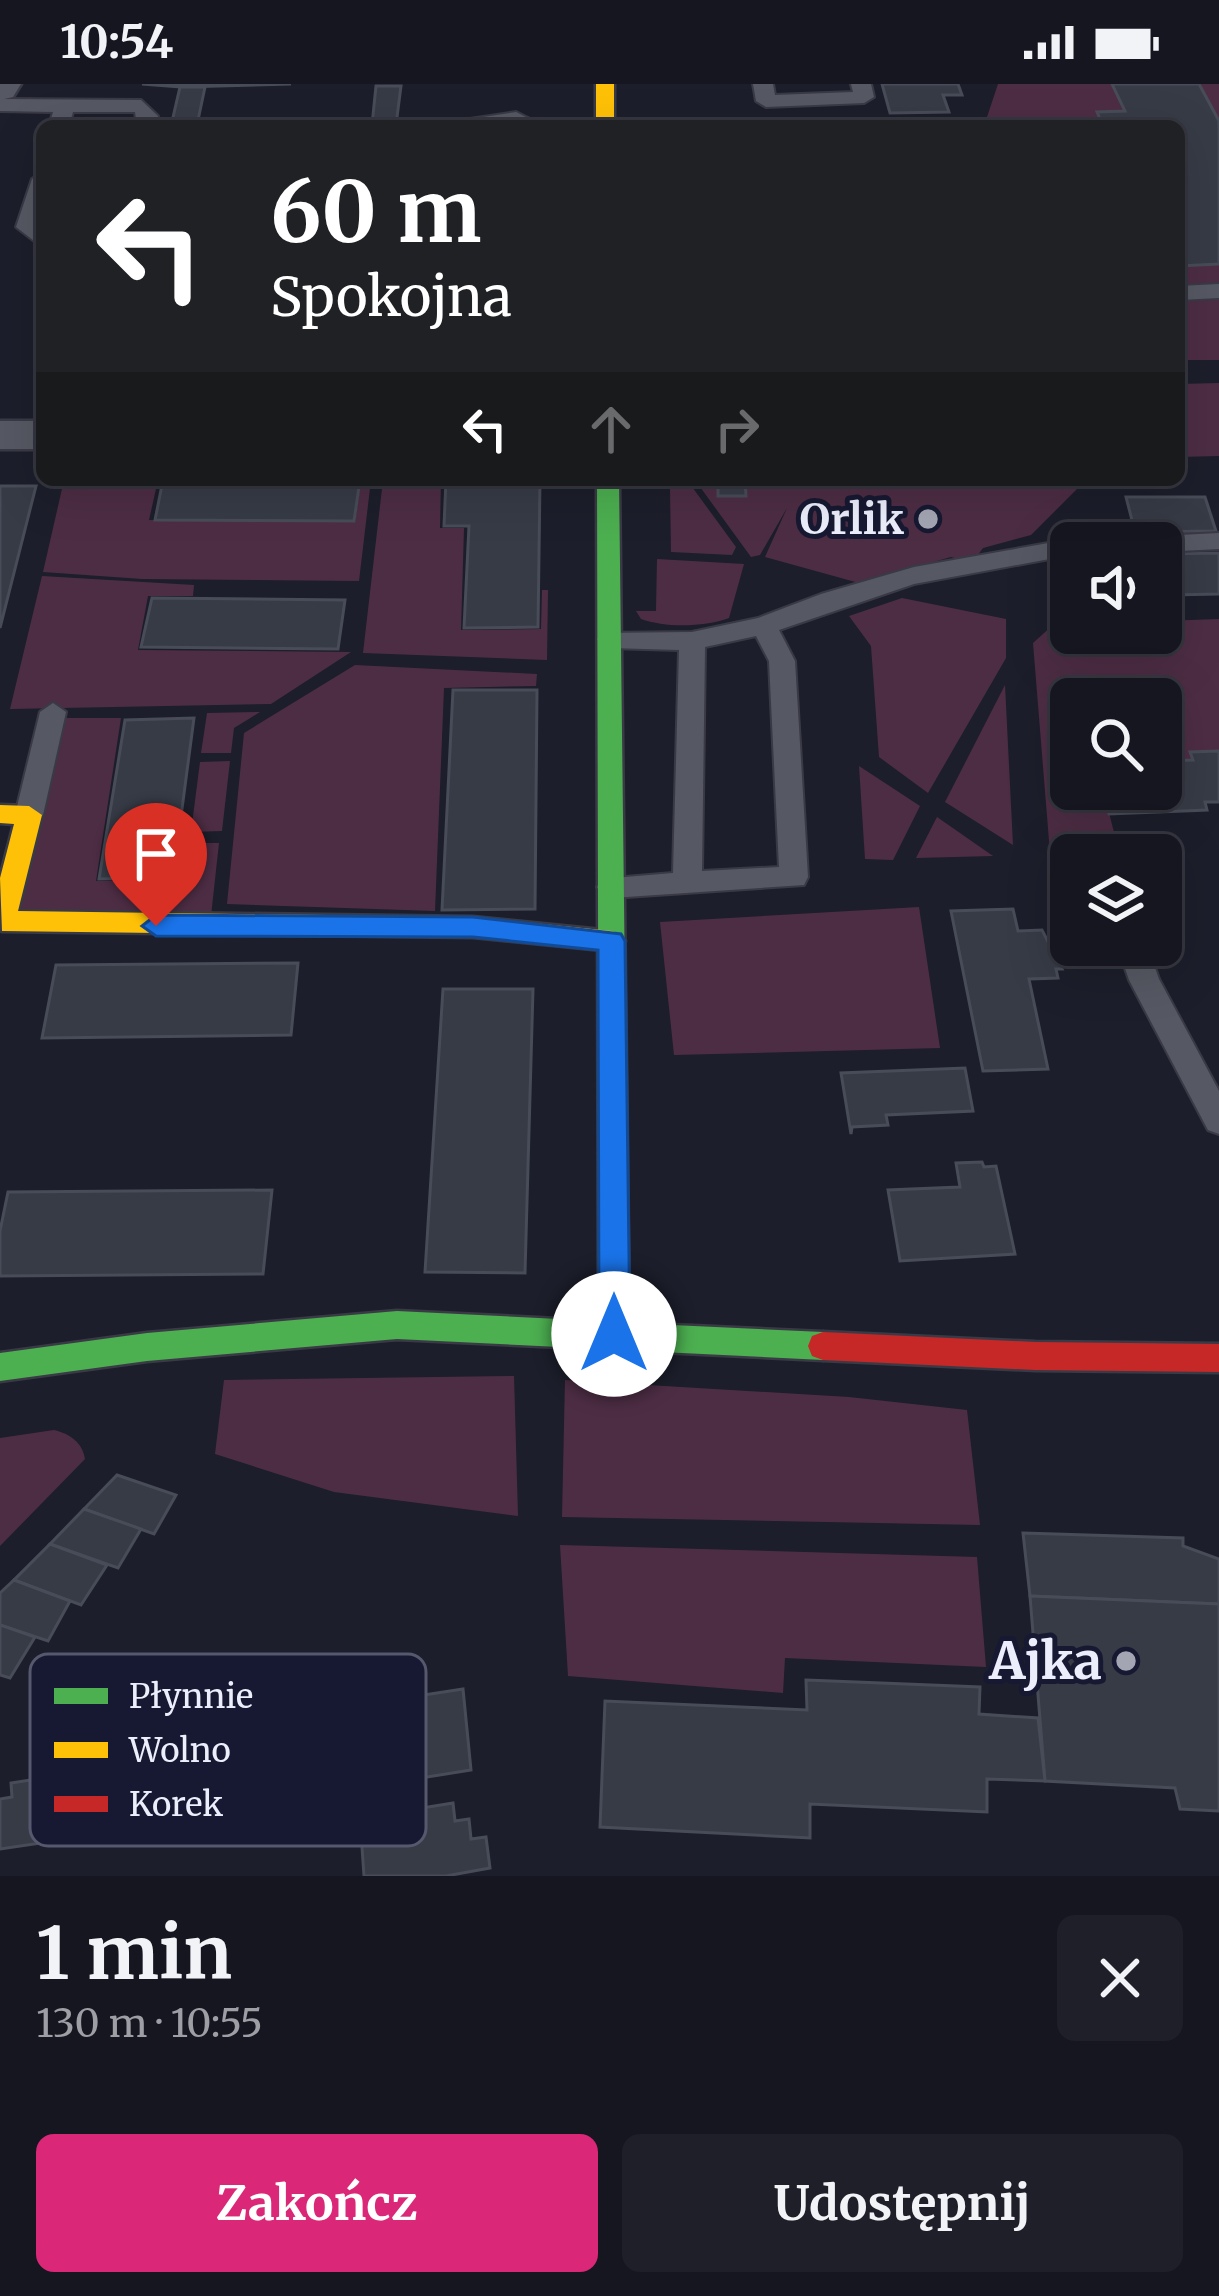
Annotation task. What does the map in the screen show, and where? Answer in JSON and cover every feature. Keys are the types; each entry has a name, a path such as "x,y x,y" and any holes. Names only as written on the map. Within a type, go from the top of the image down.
{"street":[{"path":"605,84 605,120"},
{"path":"0,435 36,435"},
{"path":"608,486 614,1334"},
{"path":"14,815 2,921 473,927 612,941"},
{"path":"0,1367 147,1347 397,1325 1035,1356 1219,1358"}],"lane":[{"path":"763,84 766,100 864,97 861,84"},
{"path":"0,105 62,116 140,106 148,120"},
{"path":"36,198 27,227 36,235"},
{"path":"1185,293 1219,291"},
{"path":"1182,543 1219,542"},
{"path":"610,639 692,641 764,626 795,610 964,566 1050,552"},
{"path":"611,886 794,878 782,661 764,626"},
{"path":"687,883 692,641"},
{"path":"14,815 53,712"},
{"path":"1139,966 1219,1121"}],"shaded area":[{"path":"998,84 1219,84 1219,360 1185,360 1185,120 986,120"},
{"path":"1219,383 1219,456 1185,457 1185,384"},
{"path":"63,486 157,486 149,520 355,522 360,486 370,486 359,581 142,579 43,572"},
{"path":"382,486 441,486 440,528 464,528 461,630 541,629 542,590 548,590 547,660 363,653"},
{"path":"691,486 736,547 732,555 671,552 670,489 636,488"},
{"path":"699,486 1080,486 1031,535 983,548 972,563 951,557 859,583 765,557 787,508 760,555 751,557"},
{"path":"657,559 744,564 729,618 685,625 641,619 636,611 656,611"},
{"path":"42,576 194,585 193,596 148,596 138,650 351,652 271,704 10,709"},
{"path":"902,598 1006,619 1006,658 928,793 879,757 871,646 849,616"},
{"path":"1219,619 1219,751 1191,752 1193,760 1182,760 1182,678 1050,678 1050,810 1108,810 1114,834 1050,834 1050,853 1033,643 1050,628 1050,654 1182,654 1182,620"},
{"path":"355,665 537,674 536,686 444,688 435,911 227,904 244,733"},
{"path":"1005,685 1013,845 945,802"},
{"path":"260,712 234,728 231,753 201,753 207,713"},
{"path":"58,718 121,718 96,881 185,879 189,843 219,843 209,934 9,931"},
{"path":"230,761 222,831 191,832 200,762"},
{"path":"859,766 920,806 893,860 865,859"},
{"path":"937,817 993,856 916,858"},
{"path":"919,907 940,1048 674,1055 660,922"},
{"path":"514,1376 518,1516 334,1492 215,1454 224,1380"},
{"path":"565,1380 849,1397 967,1410 980,1525 562,1517"},
{"path":"54,1430 74,1440 85,1459 0,1546 0,1438"},
{"path":"560,1545 977,1557 986,1667 785,1658 783,1693 568,1676"}],"building":[{"path":"142,84 291,84 181,87"},
{"path":"882,84 958,84 962,95 943,95 949,112 890,113"},
{"path":"1112,84 1199,84 1219,121 1219,264 1185,266 1185,120 1100,120 1097,112 1125,111"},
{"path":"376,86 401,86 397,120 373,120"},
{"path":"180,87 205,87 198,120 172,120"},
{"path":"0,486 36,486 0,628"},
{"path":"162,486 359,486 354,521 155,520"},
{"path":"446,486 540,486 538,627 464,628 469,526 444,526"},
{"path":"718,486 745,486 746,496 718,496"},
{"path":"1126,497 1205,497 1216,531 1182,531 1182,522 1132,522"},
{"path":"1219,553 1219,594 1182,595 1182,554"},
{"path":"152,598 345,600 338,649 141,647"},
{"path":"453,690 537,690 535,909 442,910"},
{"path":"194,718 173,877 99,879 125,720"},
{"path":"1219,751 1219,802 1205,802 1207,810 1109,814 1108,810 1182,810 1182,760 1193,760 1190,752"},
{"path":"1013,909 1018,931 1042,930 1050,946 1050,966 1062,969 1056,969 1058,978 1029,979 1048,1069 983,1071 951,911"},
{"path":"298,963 291,1035 42,1038 56,965"},
{"path":"443,989 533,989 525,1273 425,1272"},
{"path":"965,1068 973,1111 886,1115 888,1125 852,1127 851,1134 841,1073"},
{"path":"982,1162 984,1167 996,1166 1015,1254 900,1261 888,1190 960,1187 956,1163"},
{"path":"272,1190 263,1274 0,1276 0,1231 8,1192"},
{"path":"117,1475 176,1495 154,1534 84,1509"},
{"path":"84,1509 141,1529 118,1568 50,1544"},
{"path":"1023,1533 1183,1538 1183,1546 1219,1559 1219,1604 1030,1596"},
{"path":"50,1544 107,1565 81,1605 14,1580"},
{"path":"14,1580 70,1601 48,1641 0,1625 0,1593"},
{"name":"Ajka","path":"1030,1596 1219,1604 1219,1811 1180,1809 1175,1788 1045,1781"},
{"path":"0,1625 35,1637 10,1678 0,1675"},
{"path":"806,1680 980,1687 979,1714 1038,1718 1045,1781 987,1779 987,1812 810,1804 810,1838 600,1827 605,1701 807,1710"},
{"path":"463,1689 471,1770 426,1777 426,1695"},
{"path":"30,1780 30,1845 0,1849 0,1799 12,1797 11,1783"},
{"path":"453,1803 455,1821 469,1819 471,1839 486,1837 490,1868 446,1876 364,1876 362,1846 426,1846 426,1807"}],"traffic: fast":[{"path":"608,486 614,1333"},
{"path":"0,1367 147,1347 397,1325 823,1346"}],"traffic: slow":[{"path":"605,84 605,120"},
{"path":"0,814 29,815 2,921 473,927 612,941"}],"traffic: jam":[{"path":"823,1346 1219,1358"}],"place":[{"name":"Orlik","path":"928,519"},
{"name":"Ajka","path":"1126,1661"}],"route":[{"path":"156,926 473,927 612,941 614,1334"}]}
